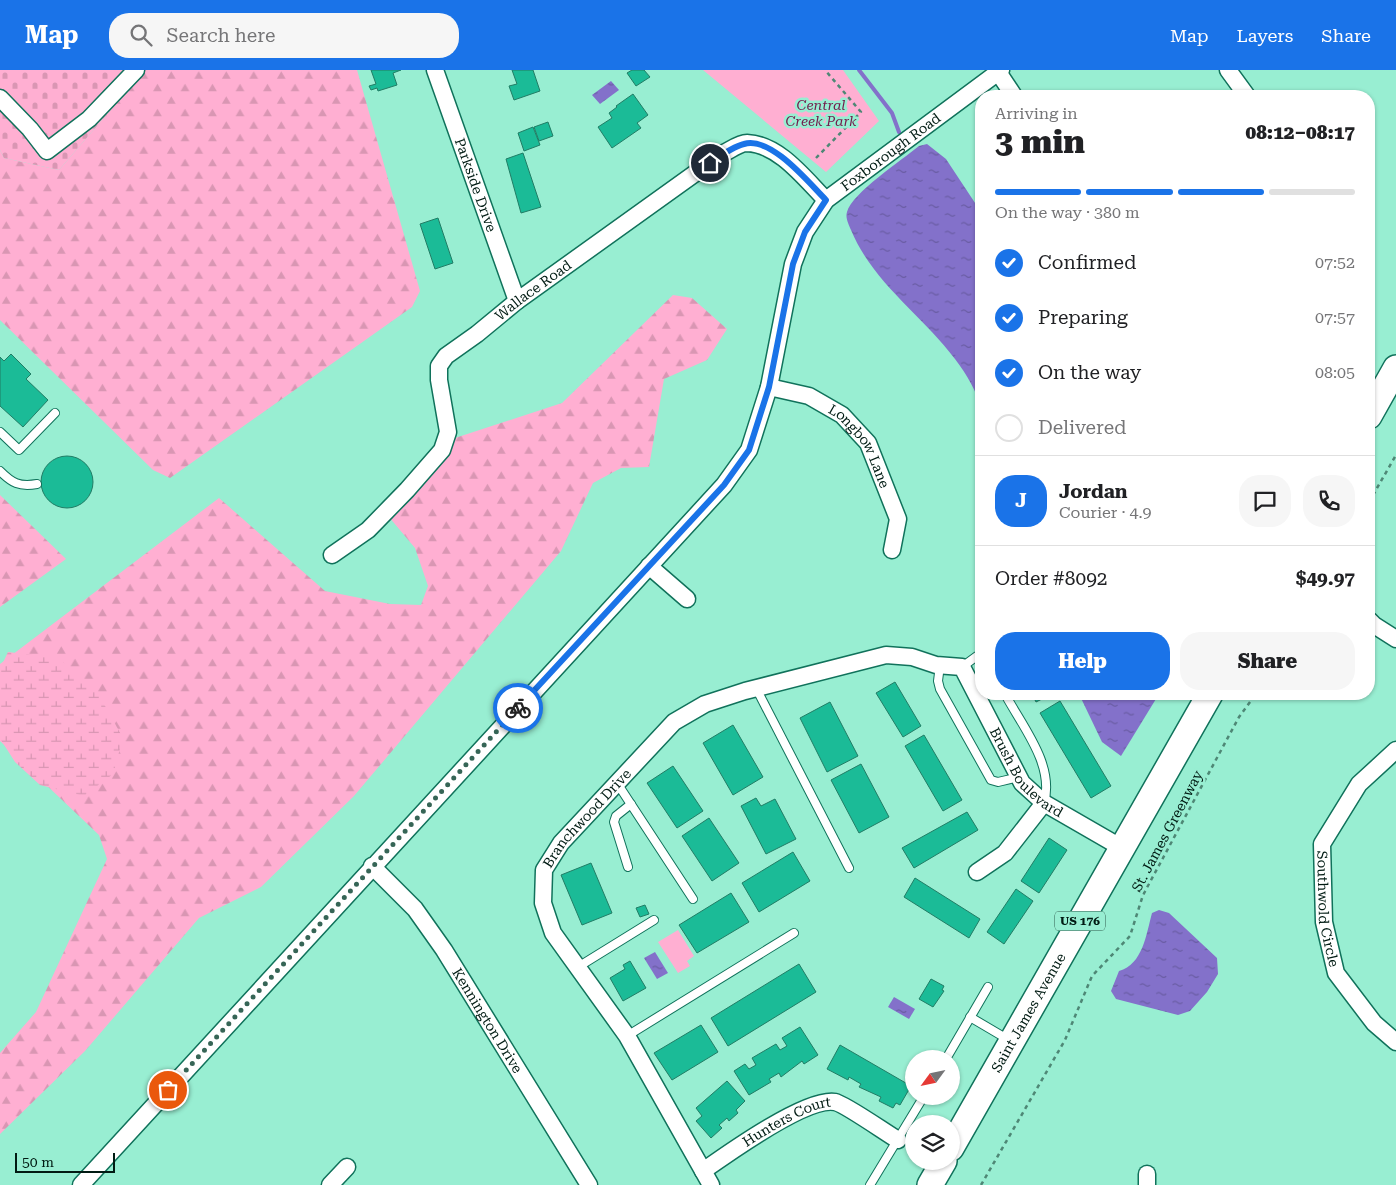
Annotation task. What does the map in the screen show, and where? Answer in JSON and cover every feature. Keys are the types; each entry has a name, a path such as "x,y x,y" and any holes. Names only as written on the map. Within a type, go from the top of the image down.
{"main road":[{"path":"1375,405 1396,368"},
{"name":"Saint James Avenue","path":"960,1132 1207,700"},
{"path":"930,1185 939,1170"}],"street":[{"path":"0,98 30,129 47,151 89,119 136,70"},
{"name":"Parkside Drive","path":"435,70 517,301"},
{"path":"1228,70 1243,90"},
{"path":"1000,71 1011,90"},
{"name":"Foxborough Road","path":"81,1185 724,485 749,450 769,387 793,264 805,232 826,200 1000,71"},
{"name":"Wallace Road","path":"332,555 368,530 442,450 448,432 439,380 439,366 446,356 477,334 517,301 716,158 745,143 764,146 787,161 826,200"},
{"name":"Longbow Lane","path":"769,387 808,396 825,405 842,415 868,443 898,519 892,550"},
{"path":"649,566 687,600"},
{"path":"1375,626 1396,639"},
{"name":"Branchwood Drive","path":"707,1178 627,1036 553,933 543,903 544,870 561,843 674,722 705,704 756,688 886,655 962,667"},
{"name":"Brush Boulevard","path":"962,667 975,693"},
{"name":"Brush Boulevard","path":"979,700 1022,783 1044,803 1122,848"},
{"name":"Southwold Circle","path":"1396,750 1359,784 1322,844 1324,922 1336,973 1374,1023 1396,1042"},
{"path":"977,872 1005,853 1044,803"},
{"name":"Kennington Drive","path":"372,866 415,909 444,950 589,1185"},
{"name":"Hunters Court","path":"707,1178 774,1125 819,1104 836,1102 898,1140"},
{"path":"330,1185 347,1167"}],"lane":[{"path":"0,432 18,450 55,413"},
{"path":"0,471 12,482 23,486 36,484"},
{"path":"962,667 975,657"},
{"path":"940,665 938,681 940,689 991,780 998,782 1018,777"},
{"path":"756,688 849,868"},
{"path":"1007,700 1043,764 1048,790 1044,803"},
{"path":"617,783 693,899"},
{"path":"628,867 614,822 616,816 631,804"},
{"path":"578,967 654,920"},
{"path":"627,1036 794,933"},
{"path":"951,1050 988,987"},
{"path":"970,1018 1012,1042"},
{"path":"870,1185 919,1105"}],"path":[{"path":"816,158 861,112 825,70"},
{"path":"1375,492 1396,455"},
{"name":"St. James Greenway","path":"981,1185 1065,1040 1092,976 1130,936 1144,895 1239,716 1251,700"}],"green space":[{"path":"0,70 145,70 59,170 4,158 0,150"},
{"path":"145,70 357,70 420,291 412,307 170,478 153,470 0,320 0,150 4,158 59,170"},
{"name":"Central Creek Park","path":"703,70 843,70 879,121 826,172"},
{"path":"673,295 692,298 727,329 707,360 664,379 649,467 621,468 593,483 561,551 354,796 261,887 199,918 85,1051 0,1134 0,1053 36,1012 107,859 99,835 0,741 0,664 219,498 325,591 390,604 421,605 428,586 415,548 389,517 455,438 562,403"},
{"path":"0,495 66,559 0,607"},
{"path":"8,652 58,658 95,688 123,738 113,774 84,796 40,785 15,762 1,740 0,669"},
{"path":"678,930 694,956 687,961 690,966 678,973 658,942"}],"water":[{"path":"611,81 619,90 600,104 592,95"},
{"path":"927,144 946,159 975,203 975,393 967,377 942,343 885,283 872,266 860,249 847,219 847,212 851,204 867,186 919,146"},
{"path":"1082,700 1155,700 1121,756 1102,742"},
{"path":"1159,910 1169,913 1217,958 1218,974 1207,992 1190,1011 1178,1015 1116,999 1111,991 1119,971 1133,962 1138,955 1145,939 1152,913"},
{"path":"655,952 668,973 657,979 644,958"},
{"path":"894,997 915,1009 909,1019 888,1007"}],"building":[{"path":"371,70 401,70 393,73 397,85 378,91 377,88 371,90 369,86 376,84"},
{"path":"512,70 533,70 540,91 514,100 509,86 517,84"},
{"path":"632,70 644,70 650,77 636,86 627,73"},
{"path":"633,94 648,115 637,123 641,128 612,148 598,127 612,118 609,113"},
{"path":"548,122 553,136 539,141 534,127"},
{"path":"533,127 540,145 524,151 518,133"},
{"path":"523,153 541,207 521,213 506,159"},
{"path":"438,218 453,263 435,269 420,224"},
{"path":"11,354 31,374 26,379 48,400 23,427 0,406 0,357 4,361"},
{"path":"67,456 81,460 89,468 93,482 89,496 81,504 67,508 53,504 45,496 41,482 45,468 53,460"},
{"path":"895,682 921,726 903,737 876,693"},
{"path":"1060,701 1111,786 1091,798 1040,713"},
{"path":"830,702 858,756 827,772 800,718"},
{"path":"733,725 763,777 733,795 703,743"},
{"path":"924,735 962,800 943,811 905,746"},
{"path":"861,764 889,817 859,833 831,780"},
{"path":"673,766 703,811 677,828 647,783"},
{"path":"756,798 761,806 775,799 796,839 766,854 741,806"},
{"path":"967,812 978,830 914,868 902,848"},
{"path":"709,818 739,863 712,881 682,836"},
{"path":"1049,838 1067,850 1039,893 1021,881"},
{"path":"793,852 810,881 759,912 742,883"},
{"path":"591,863 612,913 582,925 561,875"},
{"path":"915,878 980,919 969,938 904,897"},
{"path":"1016,889 1033,901 1004,944 987,932"},
{"path":"731,893 749,922 697,953 679,925"},
{"path":"645,905 649,914 640,917 636,908"},
{"path":"630,961 646,988 623,1001 610,978 625,969 623,965"},
{"path":"799,964 816,992 728,1046 711,1018"},
{"path":"931,979 944,986 942,990 944,991 933,1007 919,999"},
{"path":"701,1025 718,1052 672,1080 654,1053"},
{"path":"800,1027 818,1055 804,1064 802,1061 781,1077 779,1073 769,1079 771,1082 749,1095 734,1071 745,1064 749,1069 756,1065 752,1058 776,1044 780,1050 787,1046 782,1038"},
{"path":"840,1045 905,1083 905,1096 900,1105 896,1103 893,1108 879,1101 881,1097 859,1087 861,1084 849,1077 848,1080 827,1069"},
{"path":"727,1081 745,1101 736,1110 738,1113 729,1121 727,1118 719,1125 722,1128 711,1138 696,1121 702,1116 696,1108"}],"waterway":[{"path":"859,70 892,113 899,132"}],"way so far":[{"path":"168,1090 518,708"}],"route":[{"path":"518,708 724,485 749,450 769,387 779,327 793,264 805,232 826,200 787,161 764,146 745,143 722,154 710,163"}]}
